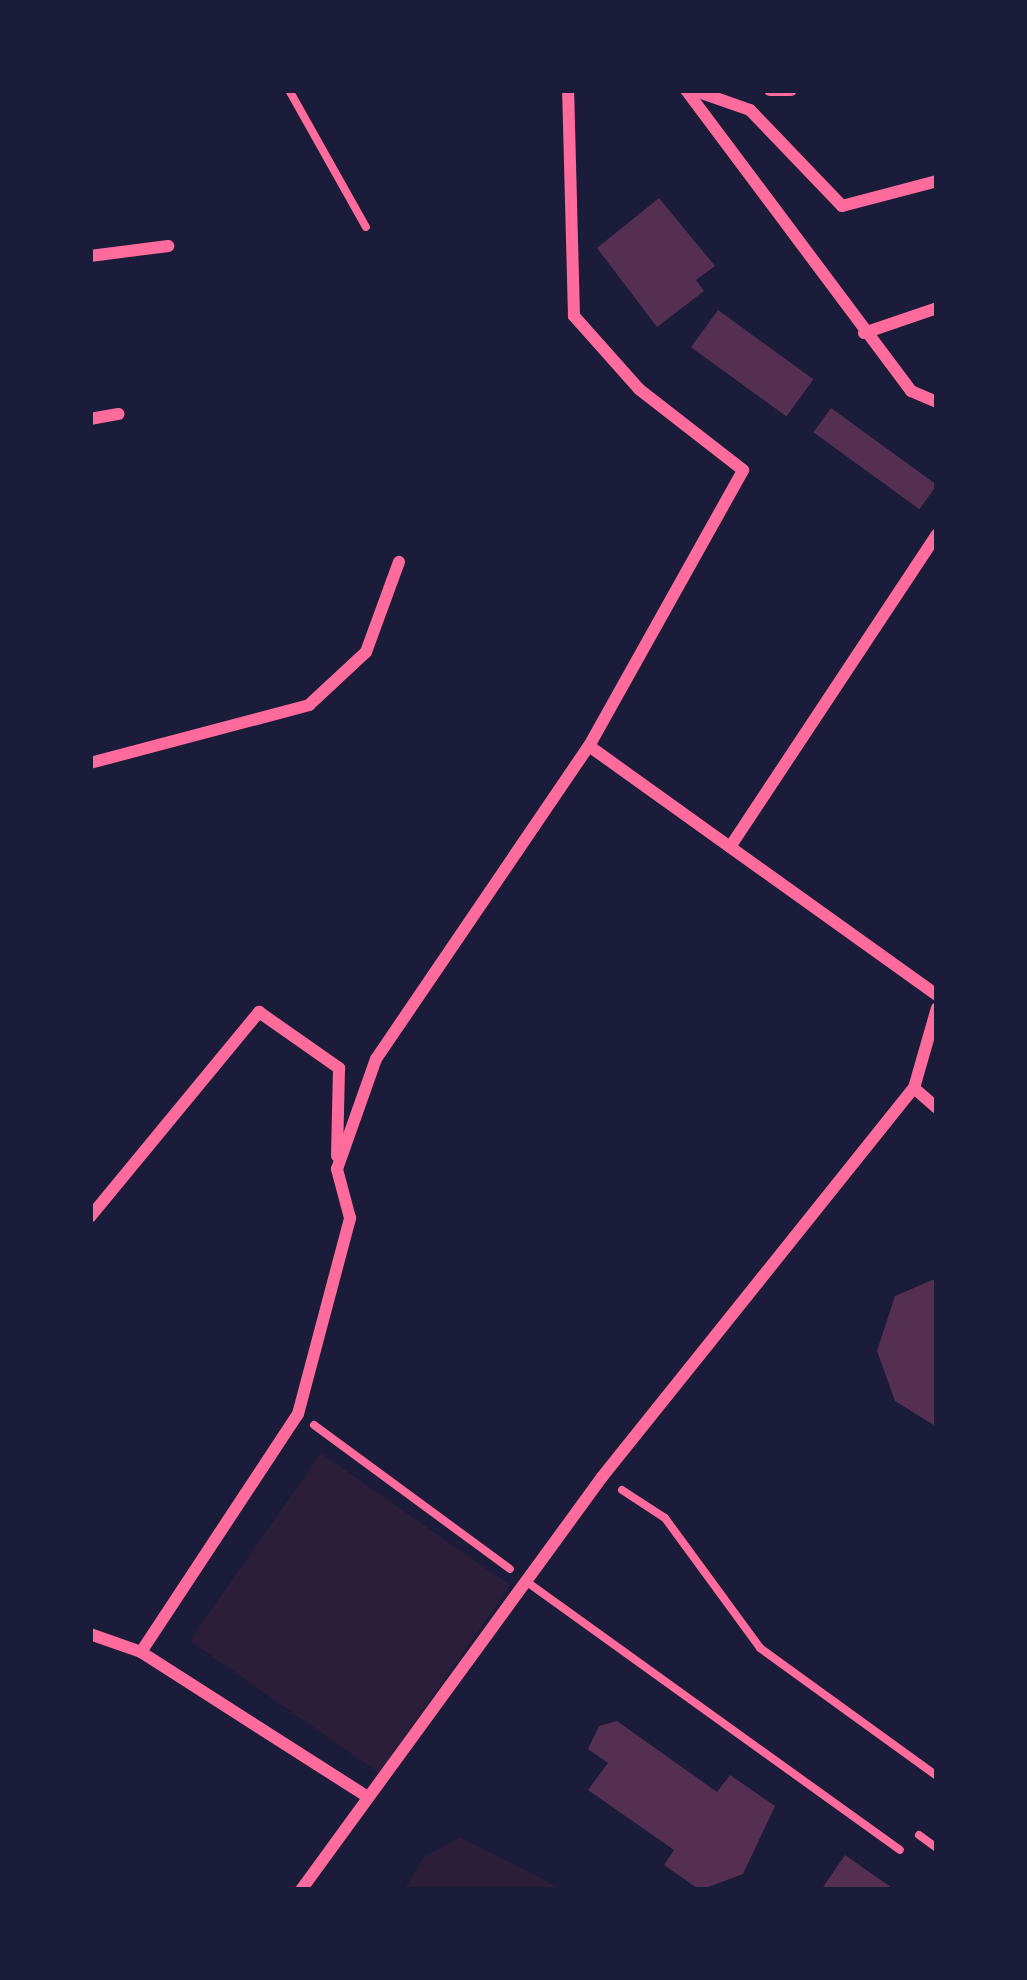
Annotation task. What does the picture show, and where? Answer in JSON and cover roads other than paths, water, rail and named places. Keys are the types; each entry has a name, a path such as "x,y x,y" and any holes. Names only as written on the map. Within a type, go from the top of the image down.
{"street":[{"path":"337,1169 376,1059 589,746 742,470 639,389 574,316 568,90"},
{"path":"689,90 750,110 842,206 937,181"},
{"path":"689,90 864,333 911,392 937,402"},
{"path":"770,90 790,90"},
{"path":"90,256 168,246"},
{"path":"864,333 937,308"},
{"path":"90,419 119,414"},
{"path":"730,847 937,534"},
{"path":"90,763 309,705 366,652 399,562"},
{"path":"589,746 937,995"},
{"path":"301,1890 365,1795 602,1477 914,1088 937,1008"},
{"path":"90,1216 259,1012 339,1068 337,1169 350,1217 298,1414 141,1652"},
{"path":"914,1088 937,1108"},
{"path":"90,1634 141,1652 365,1795"}],"lane":[{"path":"289,90 366,227"},
{"path":"526,1581 900,1850"}]}
